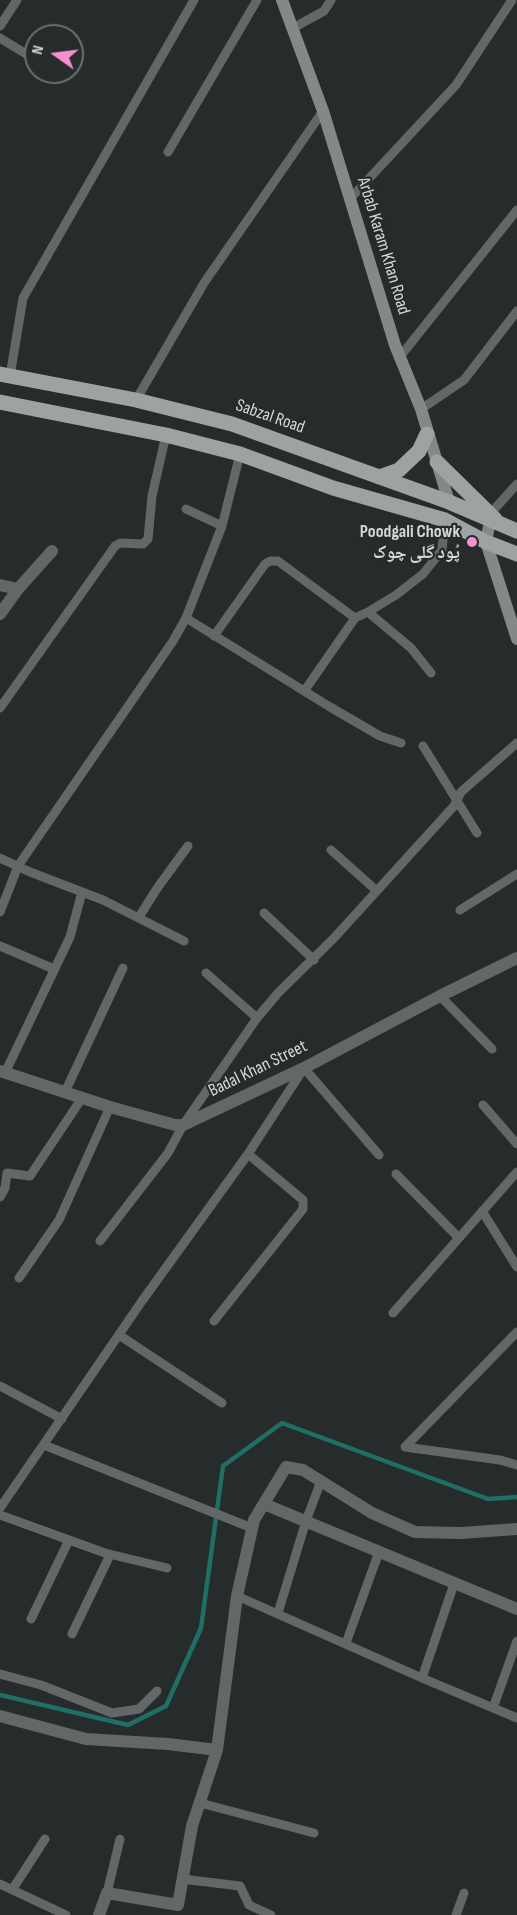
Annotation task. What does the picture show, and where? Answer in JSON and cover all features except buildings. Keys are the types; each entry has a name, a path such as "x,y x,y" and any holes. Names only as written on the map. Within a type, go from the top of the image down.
{"main road":[{"name":"Arbab Karam Khan Road","path":"282,0 323,111 399,358 421,409 449,502"},
{"name":"Sabzal Road","path":"5,375 136,400 232,424 449,502 517,531"},
{"path":"0,402 166,435 240,454 333,488 444,520 486,542 517,554"},
{"path":"379,477 399,470 419,451 428,434"},
{"path":"437,462 494,520 486,542 517,639"}],"street":[{"path":"0,614 18,589 52,551"},
{"path":"0,585 18,589"},
{"name":"Badal Khan Street","path":"183,1125 304,1068 517,958"},
{"path":"3,1072 110,1107 175,1125 183,1125"},
{"path":"99,1915 108,1893 178,1905 192,1826 217,1750 246,1526 254,1520 285,1467 303,1470 372,1514 415,1532 461,1533 517,1529"},
{"path":"264,1504 517,1609"},
{"path":"0,1716 86,1739 168,1744 217,1750"}],"lane":[{"path":"0,26 17,0"},
{"path":"5,375 23,298 194,0"},
{"path":"168,152 257,0"},
{"path":"292,28 324,11 331,0"},
{"path":"349,200 456,85 512,0"},
{"path":"0,38 24,53"},
{"path":"136,400 204,284 323,111"},
{"path":"399,358 517,210"},
{"path":"421,409 464,380 517,311"},
{"path":"0,708 115,546 120,543 143,544 148,539 152,496 166,435"},
{"path":"0,912 18,866 166,651 186,618 222,526 240,454"},
{"path":"494,520 517,484"},
{"path":"186,508 222,526"},
{"path":"305,690 355,618 368,612 423,574 442,550 444,520"},
{"path":"214,636 265,564 270,561 278,561 355,618"},
{"path":"368,612 411,648 431,674"},
{"path":"186,618 330,707 380,736 401,743"},
{"path":"100,1241 168,1153 183,1125 257,1018 278,993 314,960 454,806 461,792 517,743"},
{"path":"423,746 477,833"},
{"path":"139,917 188,846"},
{"path":"331,850 377,891"},
{"path":"0,858 103,900 183,941"},
{"path":"460,910 517,874"},
{"path":"3,1072 70,937 82,892"},
{"path":"264,913 314,960"},
{"path":"0,946 54,969"},
{"path":"65,1092 123,968"},
{"path":"206,972 257,1018"},
{"path":"440,996 492,1049"},
{"path":"0,1508 248,1154 304,1068 379,1155"},
{"path":"0,1197 5,1188 7,1173 30,1176 81,1098"},
{"path":"483,1105 517,1144"},
{"path":"19,1278 59,1220 110,1107"},
{"path":"214,1321 303,1209 303,1200 248,1154"},
{"path":"393,1313 517,1172"},
{"path":"396,1174 459,1238"},
{"path":"482,1211 517,1267"},
{"path":"517,1332 405,1447 500,1460 517,1465"},
{"path":"119,1335 222,1403"},
{"path":"0,1386 62,1419"},
{"path":"44,1445 246,1526"},
{"path":"278,1613 306,1521 321,1481"},
{"path":"0,1515 110,1555 167,1568"},
{"path":"31,1619 69,1540"},
{"path":"345,1643 379,1552"},
{"path":"72,1634 110,1555"},
{"path":"422,1678 454,1584"},
{"path":"237,1596 517,1718"},
{"path":"493,1708 517,1641"},
{"path":"0,1674 41,1685 112,1713 139,1708 157,1691"},
{"path":"200,1803 314,1833"},
{"path":"12,1890 45,1839"},
{"path":"108,1893 120,1839"},
{"path":"182,1879 240,1886 249,1905 271,1915"},
{"path":"0,1884 66,1915"},
{"path":"456,1915 464,1893"}],"waterway":[{"path":"0,1695 128,1725 166,1706 201,1628 223,1466 282,1423 488,1499 517,1497"}],"place":[{"name":"Poodgali Chowk پُود گلی چوک","path":"472,542"}]}
